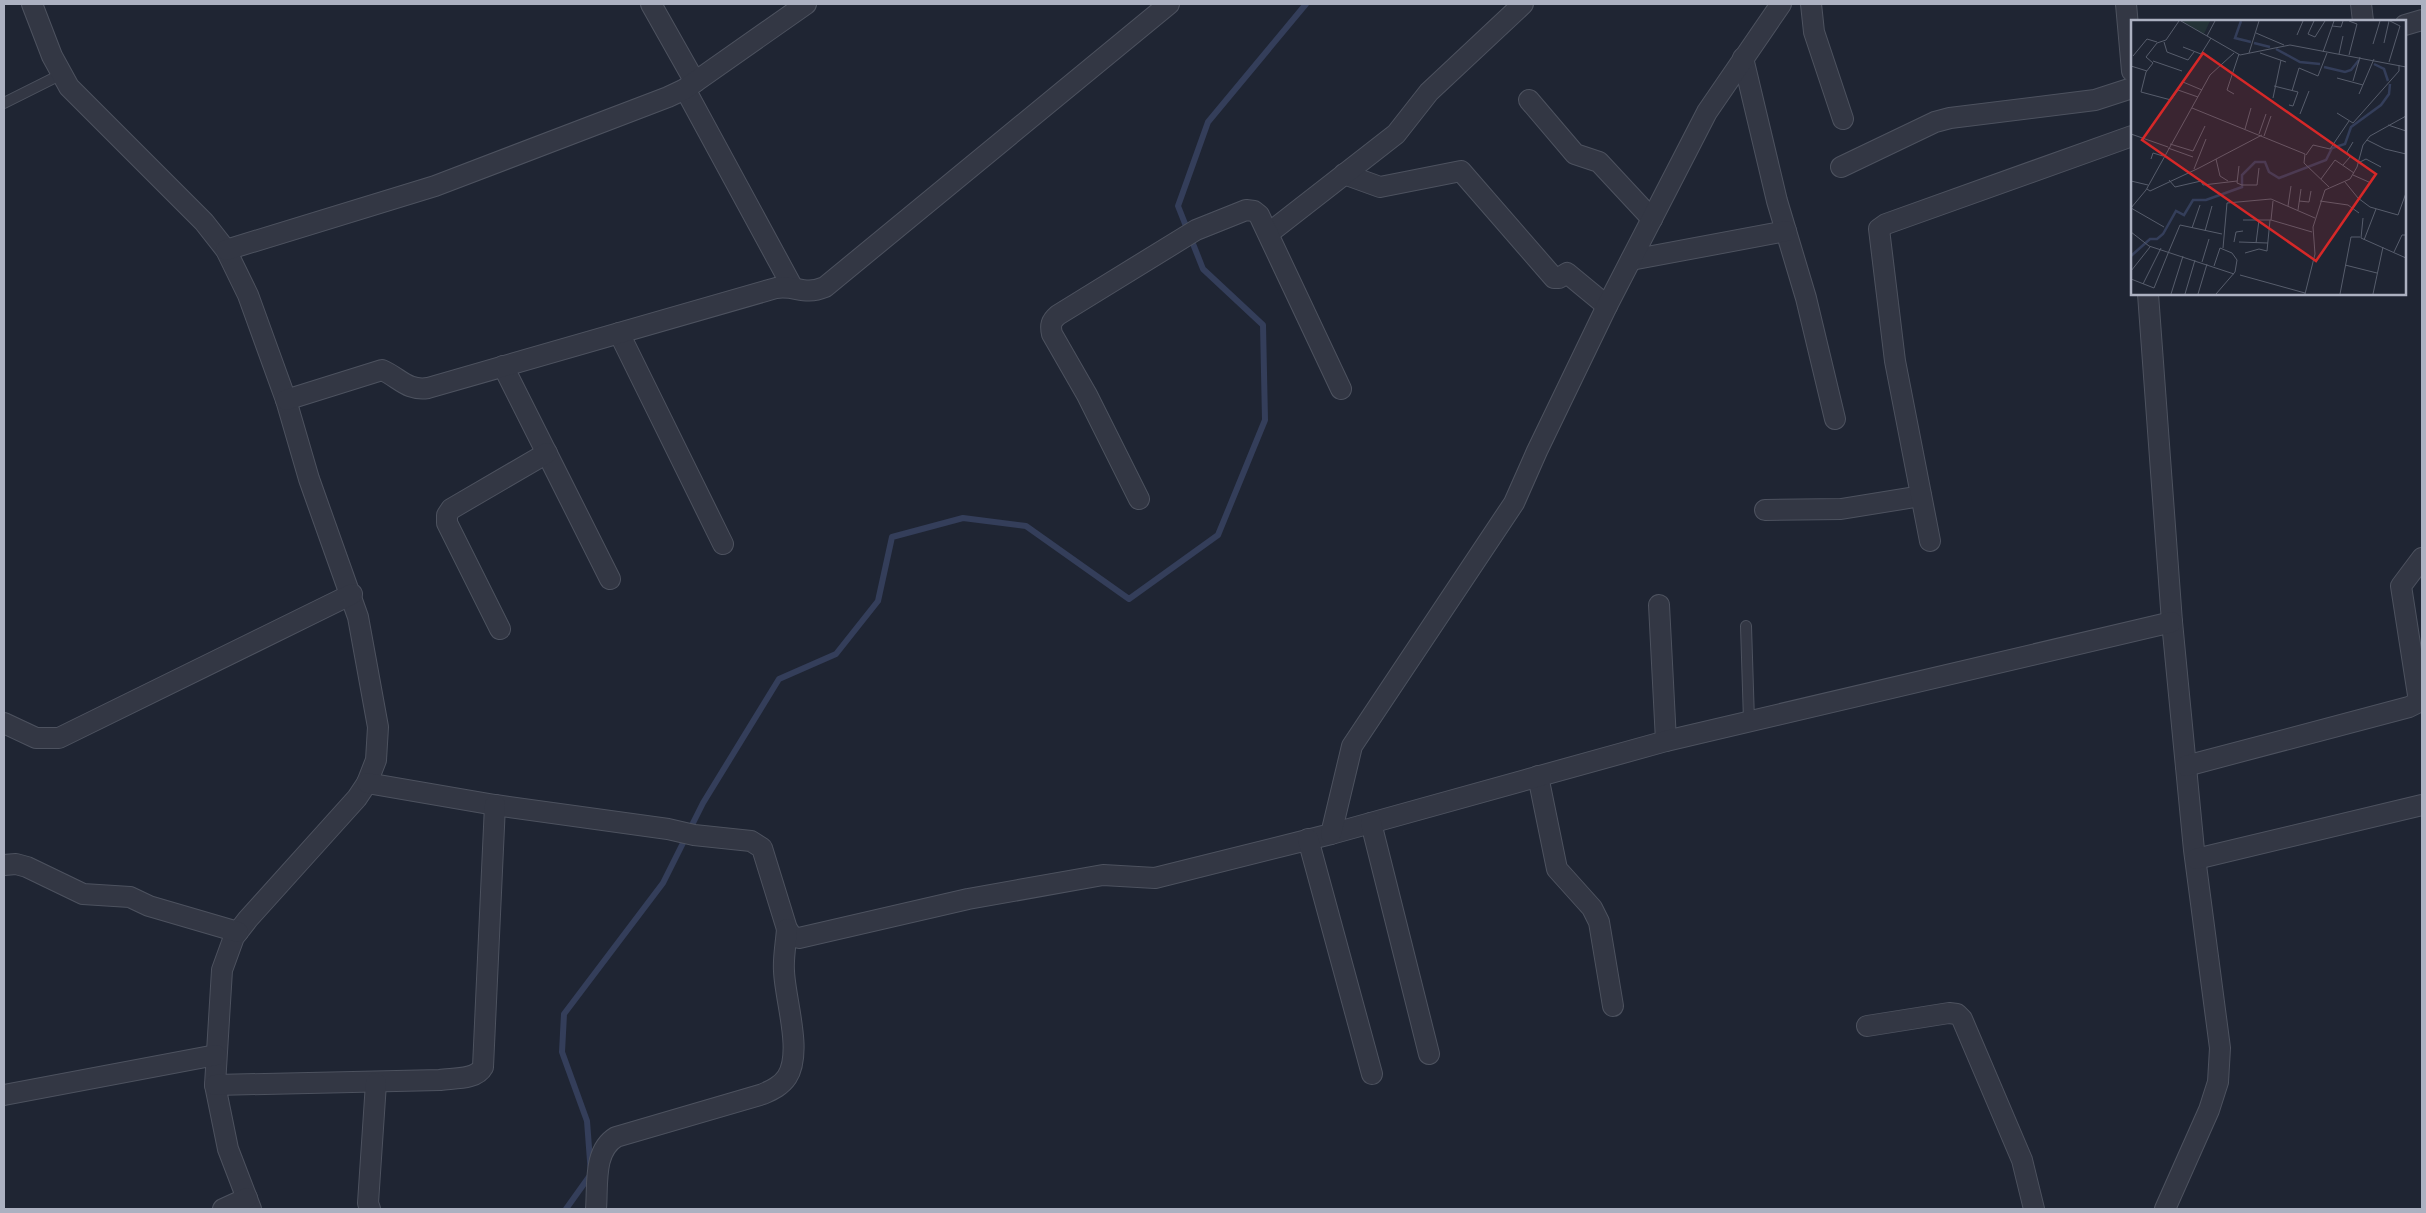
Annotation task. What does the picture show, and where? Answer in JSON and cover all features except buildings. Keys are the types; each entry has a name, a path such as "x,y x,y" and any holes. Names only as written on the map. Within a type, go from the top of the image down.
{"street":[{"path":"32,4 52,56 76,94 204,222 226,250 248,294 286,400 308,479 352,594 378,727 376,760 368,783 357,798 238,932 227,952 222,970 215,1085 228,1149 249,1203 223,1209"},
{"path":"651,4 793,288"},
{"path":"286,400 382,370 408,387 417,390 776,288 793,288 805,292 825,287 1169,4"},
{"path":"1269,232 1396,134 1429,92 1523,4"},
{"path":"1331,834 1346,762 1352,746 1514,503 1537,451 1608,306 1708,112 1781,4"},
{"path":"1811,4 1814,32 1843,119"},
{"path":"2126,4 2131,60"},
{"path":"2360,4 2363,20"},
{"path":"226,250 435,186 690,85 801,5"},
{"path":"2406,25 2422,20"},
{"path":"1743,58 1786,231 1806,298 1835,419"},
{"path":"1841,167 1935,122 1950,118 2095,100 2131,88"},
{"path":"1529,100 1575,154 1600,162 1652,220"},
{"path":"1930,542 1895,361 1879,229 1886,224 2131,136"},
{"path":"1344,174 1380,187 1461,171 1554,278 1559,278 1567,272 1608,306"},
{"path":"1139,499 1087,395 1052,334 1050,327 1052,320 1058,315 1196,230 1246,210 1254,211 1259,215 1269,232 1341,388"},
{"path":"1631,260 1786,231"},
{"path":"2148,295 2172,622 2196,859 2220,1048 2218,1082 2209,1110 2165,1209"},
{"path":"619,333 722,544"},
{"path":"503,366 610,579"},
{"path":"500,629 447,523 447,515 451,509 547,453"},
{"path":"1765,510 1840,509 1921,496"},
{"path":"2186,766 2409,707 2416,703 2418,695 2401,586 2422,558"},
{"path":"4,723 36,738 59,738 352,594"},
{"path":"1660,605 1666,741"},
{"path":"368,783 495,806 668,829 694,836 751,841 762,848 787,929 792,936 799,938 968,898 1093,876 1113,874 1154,878 1331,834 1666,741 2172,622"},
{"path":"1538,776 1557,869 1592,908 1599,922 1613,1006"},
{"path":"2196,859 2422,805"},
{"path":"215,1085 376,1083 440,1080 474,1076 480,1073 483,1067 495,806"},
{"path":"1371,823 1429,1054"},
{"path":"1308,839 1372,1074"},
{"path":"4,865 16,864 27,868 83,894 130,897 149,906 238,932"},
{"path":"596,1209 600,1160 602,1150 608,1142 616,1137 763,1094 777,1088 787,1076 793,1065 794,1051 783,970 787,929"},
{"path":"1867,1026 1949,1013 1956,1014 1962,1019 2022,1160 2034,1209"},
{"path":"4,1095 216,1055"},
{"path":"370,1209 368,1203 376,1083"}],"lane":[{"path":"4,103 62,74"},
{"path":"1746,626 1749,721"}],"waterway":[{"path":"566,1209 591,1174 587,1121 562,1052 564,1014 663,883 703,803 779,679 836,654 878,601 892,537 963,518 1026,526 1129,599 1218,535 1265,420 1263,325 1203,269 1178,206 1208,122 1306,4"}]}
